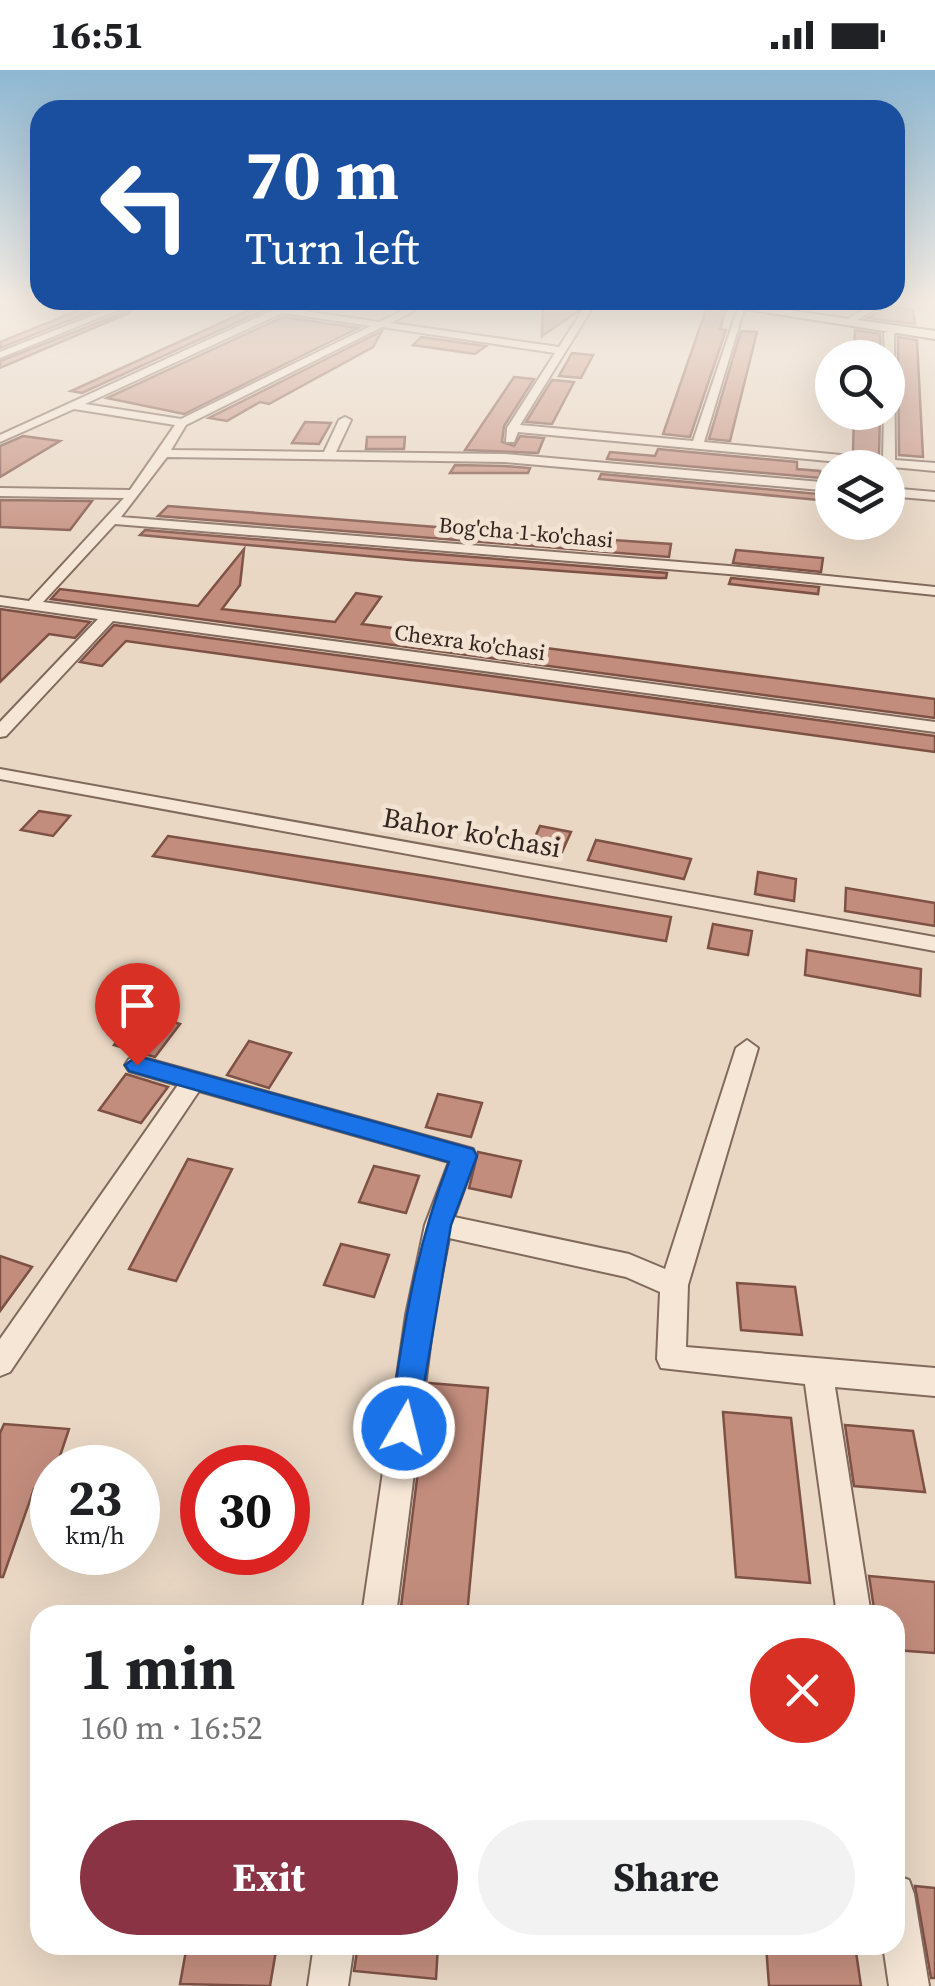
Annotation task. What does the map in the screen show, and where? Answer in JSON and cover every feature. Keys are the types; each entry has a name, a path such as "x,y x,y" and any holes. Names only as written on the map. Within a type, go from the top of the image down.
{"street":[{"path":"0,438 102,391"},
{"path":"33,605 113,520 165,453 182,423 246,391"},
{"path":"504,458 513,428 537,391"},
{"path":"697,445 715,391"},
{"path":"889,450 890,391"},
{"path":"72,405 182,423"},
{"path":"330,454 345,420"},
{"path":"513,428 815,455"},
{"path":"165,453 504,458 815,485"},
{"path":"905,464 935,467"},
{"path":"0,492 132,494"},
{"path":"905,493 935,496"},
{"name":"Bog'cha 1-ko'chasi","path":"113,520 670,565 935,591"},
{"name":"Chexra ko'chasi","path":"0,601 935,727"},
{"path":"0,732 109,616"},
{"name":"Bahor ko'chasi","path":"0,774 935,944"},
{"path":"748,1048 674,1286 672,1359 935,1382"},
{"path":"137,1065 464,1156 438,1225 420,1315 380,1605"},
{"path":"2,1353 192,1082"},
{"path":"438,1225 629,1266 674,1286"},
{"path":"818,1372 853,1605"},
{"path":"328,1986 333,1955"},
{"path":"904,1955 908,1986"}],"building":[{"path":"121,391 230,391 184,414 107,398"},
{"path":"262,391 292,391 269,404 260,402 227,421 209,418"},
{"path":"504,391 526,391 504,426 502,442 514,446 520,436 544,438 538,453 465,450"},
{"path":"545,391 569,391 552,424 526,422"},
{"path":"678,391 705,391 690,437 663,434"},
{"path":"723,391 742,391 730,441 709,439"},
{"path":"905,391 920,391 923,457 905,456 905,450 899,450 899,430 905,430"},
{"path":"305,422 331,423 319,444 292,443"},
{"path":"854,430 880,430 879,450 853,450"},
{"path":"23,436 60,441 0,477 0,446"},
{"path":"367,437 405,437 404,449 366,449"},
{"path":"658,449 797,462 797,469 815,471 815,478 607,459 610,452 655,456"},
{"path":"455,465 530,468 528,473 450,473"},
{"path":"601,474 815,494 815,500 599,479"},
{"path":"0,500 92,501 70,530 0,527"},
{"path":"168,506 671,544 669,557 158,516"},
{"path":"145,530 667,573 666,578 658,578 410,560 140,535"},
{"path":"244,549 240,585 222,609 335,622 356,593 381,597 362,624 935,699 935,718 51,599 60,589 198,606"},
{"path":"736,550 823,558 821,572 733,563"},
{"path":"731,578 819,587 818,594 729,584"},
{"path":"0,609 90,622 75,638 49,634 0,682"},
{"path":"114,625 935,736 935,752 126,641 102,666 80,662"},
{"path":"39,811 70,816 53,836 21,830"},
{"path":"540,826 571,832 562,852 531,846"},
{"path":"168,836 671,917 666,941 153,856"},
{"path":"596,840 691,859 684,879 588,860"},
{"path":"758,872 796,879 794,901 755,894"},
{"path":"846,888 935,903 935,926 845,911"},
{"path":"713,924 752,931 748,955 708,948"},
{"path":"807,950 921,969 920,996 805,975"},
{"path":"140,1013 180,1024 155,1057 114,1045"},
{"path":"249,1041 291,1053 269,1088 227,1075"},
{"path":"126,1074 168,1087 141,1123 99,1110"},
{"path":"438,1094 482,1103 471,1137 426,1127"},
{"path":"478,1152 521,1161 511,1197 469,1188"},
{"path":"188,1159 232,1169 176,1281 129,1269"},
{"path":"374,1166 419,1176 406,1213 359,1202"},
{"path":"341,1244 389,1255 374,1297 324,1285"},
{"path":"0,1256 32,1267 0,1311"},
{"path":"737,1283 795,1287 802,1335 741,1330"},
{"path":"429,1383 488,1388 468,1605 401,1605"},
{"path":"723,1412 791,1418 810,1583 736,1577"},
{"path":"4,1424 69,1429 64,1445 30,1445 30,1500 3,1577 0,1577 0,1433"},
{"path":"845,1425 913,1431 925,1492 854,1486"},
{"path":"869,1576 935,1582 935,1653 905,1651 905,1605 873,1605"},
{"path":"915,1886 935,1888 935,1978 931,1978"},
{"path":"185,1955 275,1955 270,1986 180,1984"},
{"path":"356,1955 437,1955 436,1979 354,1971"},
{"path":"767,1955 856,1955 861,1986 769,1986"}],"route":[{"path":"137,1065 464,1156 438,1225 404,1428"}]}
